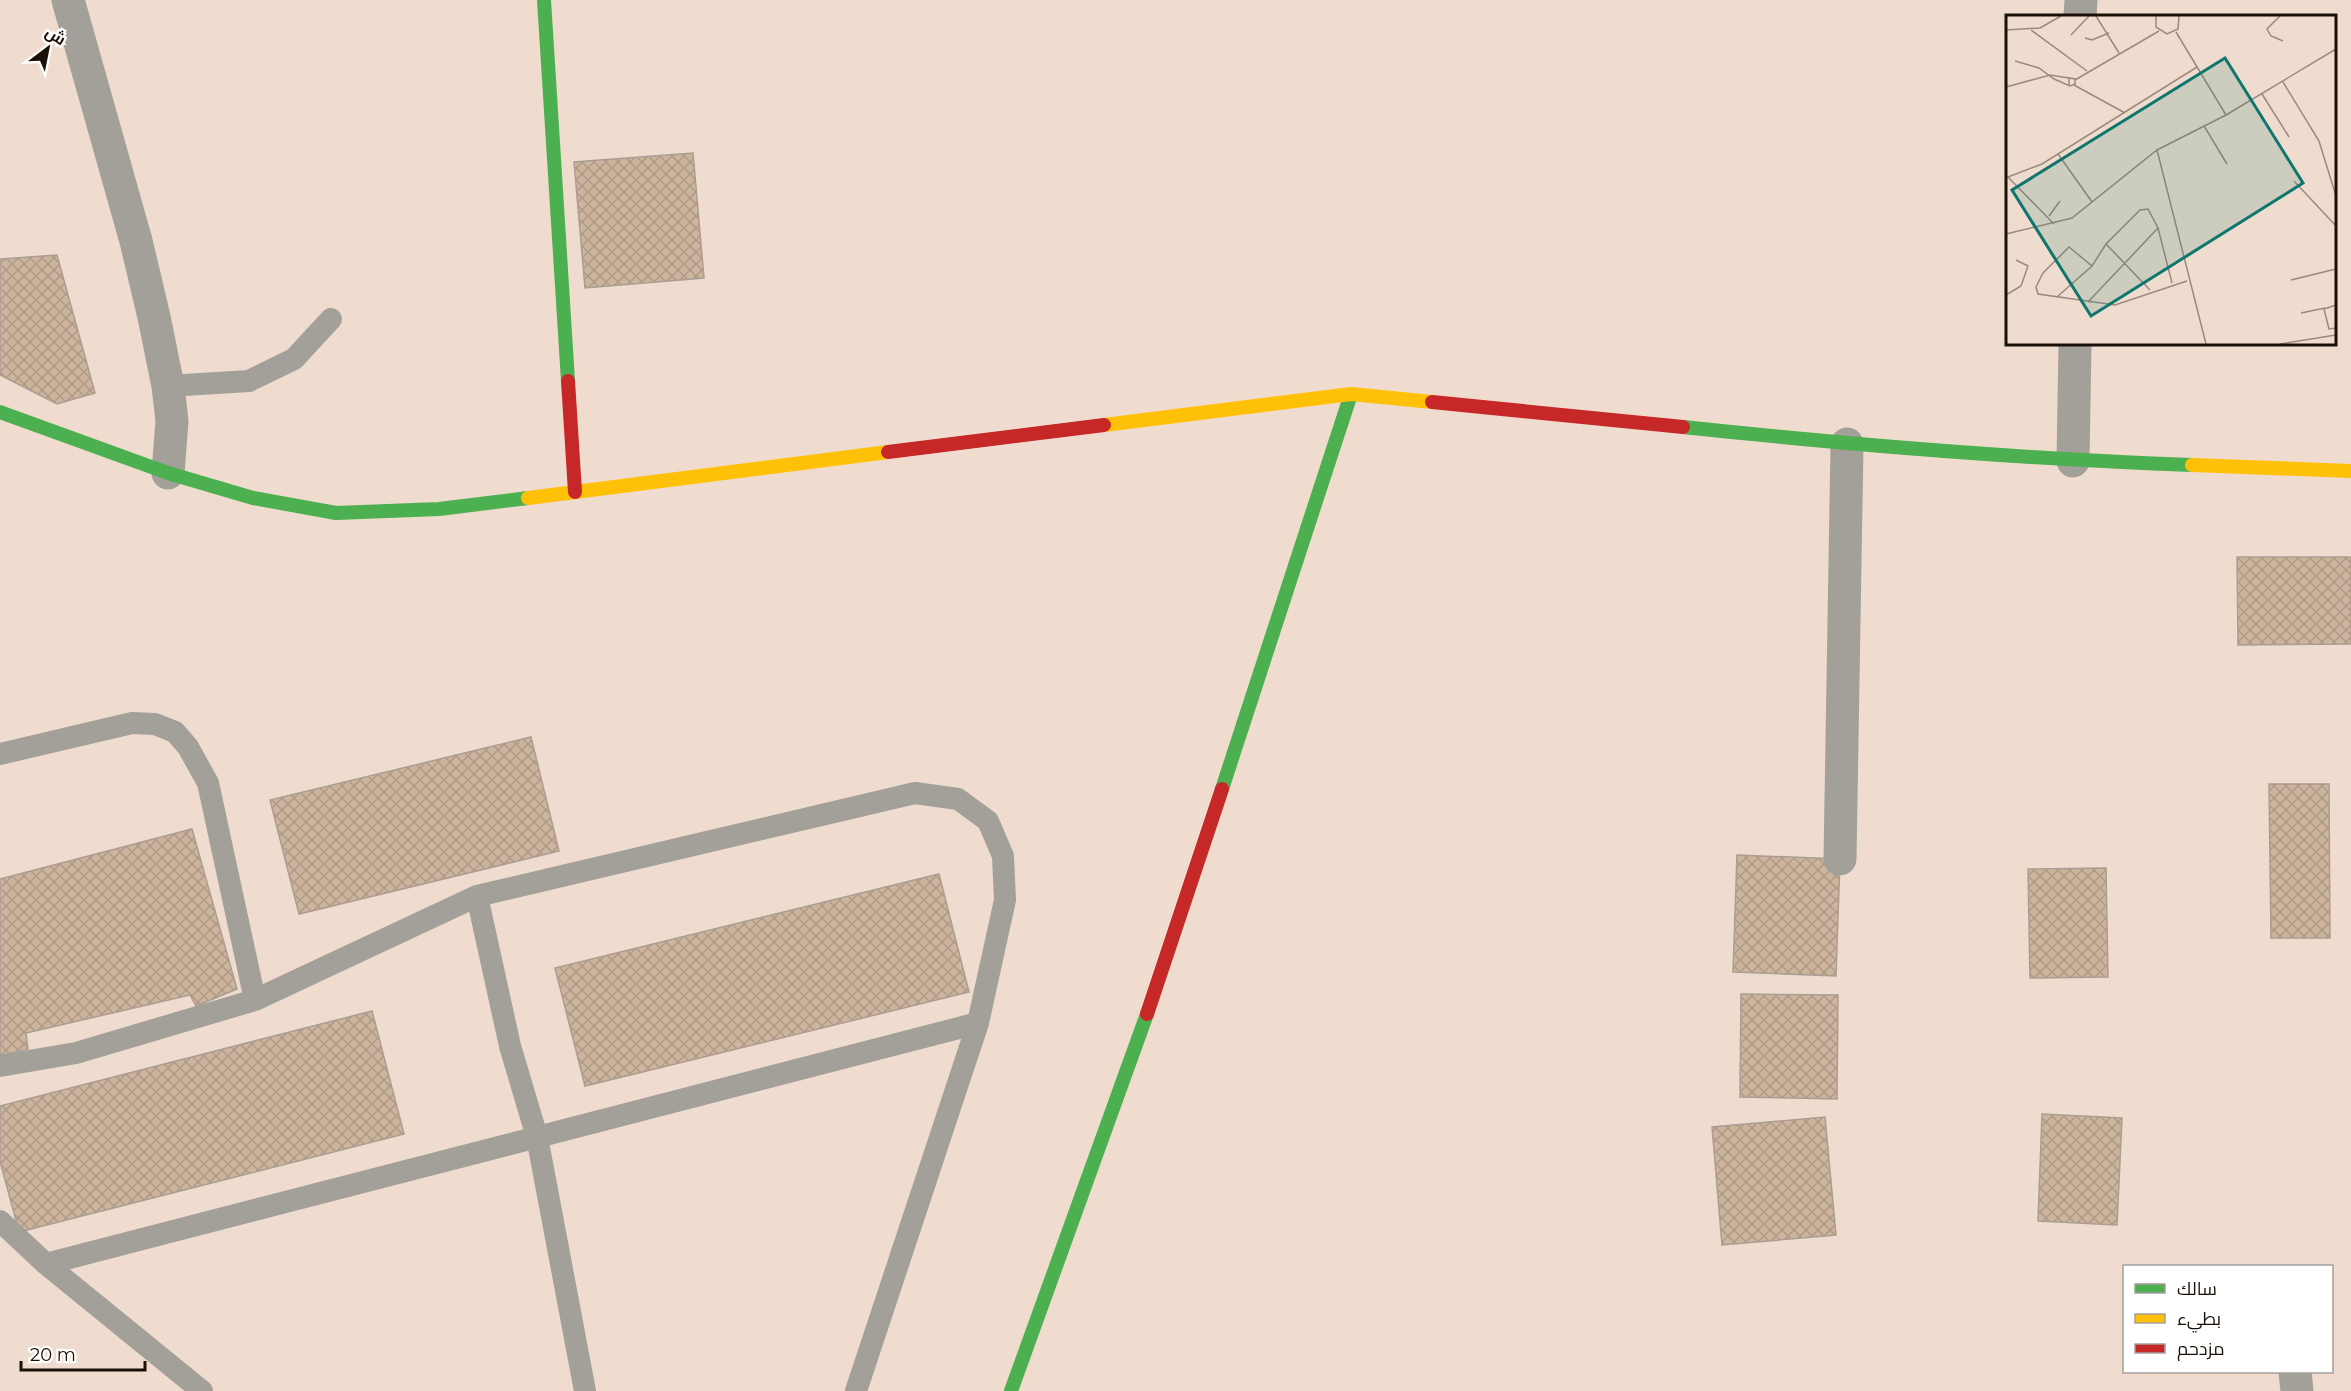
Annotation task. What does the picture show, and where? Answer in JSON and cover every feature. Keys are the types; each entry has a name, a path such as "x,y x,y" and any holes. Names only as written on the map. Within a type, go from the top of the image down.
{"street":[{"path":"68,0 136,241 168,386 172,421 168,473"},
{"path":"544,0 575,492"},
{"path":"2080,15 2081,0"},
{"path":"2073,461 2075,345"},
{"path":"1011,1391 1169,952 1351,394"},
{"path":"0,412 168,473 253,498 336,513 439,509 1351,394 1847,444 2073,461 2351,471"},
{"path":"1840,859 1847,444"},
{"path":"2295,1373 2297,1391"}],"lane":[{"path":"168,386 249,381 294,359 331,319"},
{"path":"0,754 132,723 155,724 175,732 188,747 208,783 255,1000"},
{"path":"0,1066 76,1053 255,1000 477,896 915,794 958,799 988,821 1003,856 1005,900 978,1023 856,1391"},
{"path":"477,896 510,1046 537,1137 585,1391"},
{"path":"46,1264 978,1023"},
{"path":"0,1221 46,1264 202,1391"}],"building":[{"path":"693,153 704,278 585,288 574,162"},
{"path":"57,255 95,393 57,404 0,375 0,259"},
{"path":"2237,557 2351,557 2351,644 2238,645"},
{"path":"531,737 559,851 299,914 270,800"},
{"path":"2269,784 2329,784 2330,938 2271,938"},
{"path":"192,829 237,989 196,1006 190,995 26,1033 28,1049 0,1056 0,879"},
{"path":"1737,855 1840,859 1836,976 1733,972"},
{"path":"2106,868 2108,977 2030,978 2028,869"},
{"path":"939,874 969,992 585,1086 555,968"},
{"path":"1741,994 1838,995 1837,1099 1740,1097"},
{"path":"372,1011 404,1134 19,1232 0,1161 0,1106"},
{"path":"2042,1114 2122,1118 2117,1225 2038,1221"},
{"path":"1825,1117 1836,1235 1722,1245 1712,1127"}],"traffic: fast":[{"path":"544,0 568,381"},
{"path":"1222,789 1351,394"},
{"path":"0,412 168,473 253,498 336,513 439,509 528,498"},
{"path":"1683,427 1937,451 2192,465"},
{"path":"1011,1391 1147,1014"}],"traffic: slow":[{"path":"1104,425 1351,394 1432,402"},
{"path":"528,498 888,452"},
{"path":"2192,465 2351,471"}],"traffic: jam":[{"path":"568,381 575,492"},
{"path":"1432,402 1683,427"},
{"path":"888,452 1104,425"},
{"path":"1147,1014 1222,789"}]}
